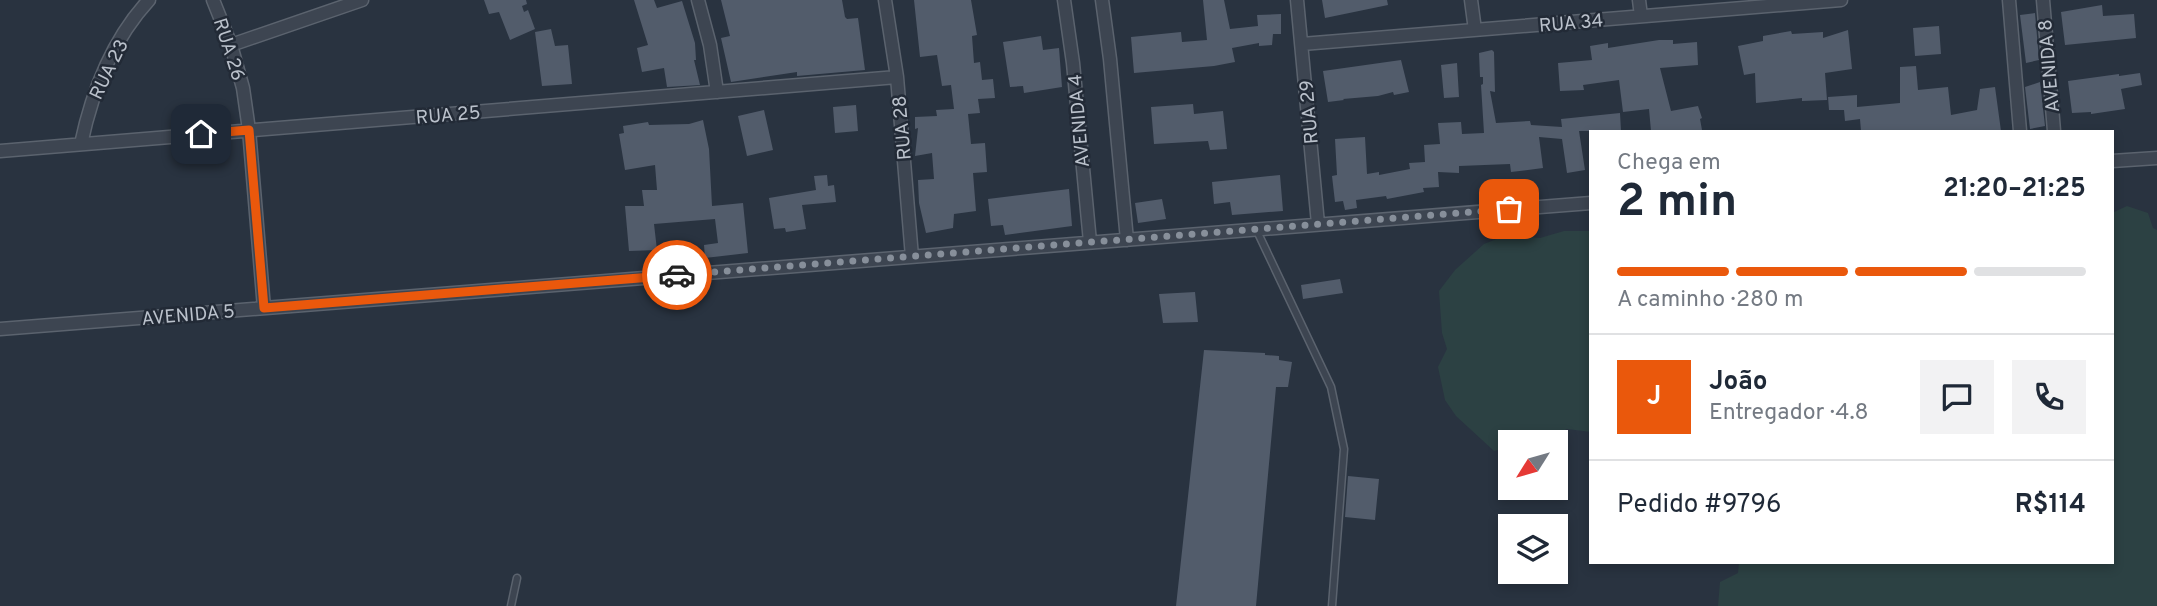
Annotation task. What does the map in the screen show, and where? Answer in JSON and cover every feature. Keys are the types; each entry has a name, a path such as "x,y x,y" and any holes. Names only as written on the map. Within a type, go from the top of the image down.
{"street":[{"name":"RUA 23","path":"81,144 88,111 101,75 120,40 149,0"},
{"name":"RUA 26","path":"213,0 231,45 243,88 264,308"},
{"path":"231,45 362,0"},
{"path":"698,0 710,45 717,92"},
{"name":"RUA 28","path":"885,0 897,77 912,257"},
{"name":"AVENIDA 4","path":"1064,0 1073,63 1090,242"},
{"name":"AVENIDA 4","path":"1102,0 1127,240"},
{"name":"RUA 29","path":"1297,0 1318,224"},
{"path":"1471,0 1475,30"},
{"path":"1639,0 1641,16"},
{"name":"RUA 34","path":"1302,44 1841,0"},
{"name":"AVENIDA 8","path":"2009,0 2020,130"},
{"name":"AVENIDA 8","path":"2043,0 2054,130"},
{"name":"RUA 25","path":"0,151 897,77"},
{"path":"2114,161 2157,158"},
{"name":"AVENIDA 5","path":"0,329 1589,203"}],"lane":[{"path":"1256,229 1331,387 1344,449 1332,606"},
{"path":"511,606 517,578"}],"green space":[{"path":"2127,206 2148,213 2153,228 2157,230 2157,606 1718,606 1720,582 1738,573 1739,564 2114,564 2114,212"},
{"path":"1564,231 1589,231 1589,432 1567,429 1498,430 1498,450 1494,451 1456,416 1445,400 1438,367 1447,349 1442,333 1439,291 1455,270 1484,244 1507,235 1540,238"}],"building":[{"path":"484,0 526,0 527,4 522,6 524,12 528,10 535,29 510,40 499,12 489,14"},
{"path":"634,0 654,0 657,8 682,1 695,43 694,60 700,85 667,87 664,68 642,72 637,48 648,45"},
{"path":"721,0 842,0 845,17 858,18 865,70 797,76 797,72 731,82 721,38 730,36"},
{"path":"914,0 971,0 977,35 972,36 974,63 980,62 982,80 993,79 995,98 978,99 980,113 968,114 971,144 985,143 987,172 973,173 976,211 954,214 953,228 926,233 919,203 918,180 934,179 932,153 915,156 918,128 915,129 915,117 937,116 936,110 954,109 951,85 942,86 937,55 920,57"},
{"path":"1203,0 1224,0 1230,29 1258,26 1257,15 1281,14 1281,34 1273,34 1272,45 1259,46 1259,43 1232,48 1235,62 1134,73 1131,37 1181,32 1182,42 1207,40"},
{"path":"1322,0 1387,0 1388,5 1325,18"},
{"path":"2102,5 2103,16 2134,14 2136,38 2065,45 2061,12"},
{"path":"2035,13 2039,60 2026,63 2020,15"},
{"path":"1939,26 1941,54 1915,56 1913,28"},
{"path":"551,29 555,46 568,45 572,84 542,86 535,32"},
{"path":"1848,30 1852,69 1825,73 1827,100 1802,101 1802,98 1756,103 1755,73 1744,75 1738,46 1763,41 1763,36 1791,31 1792,34 1823,32 1823,38"},
{"path":"1041,36 1043,50 1059,48 1062,87 1024,93 1023,86 1010,87 1003,42"},
{"path":"1659,40 1673,40 1673,44 1697,42 1698,65 1660,68 1671,111 1698,106 1702,130 1651,130 1649,109 1623,112 1619,80 1583,85 1584,90 1560,91 1558,63 1592,60 1590,46 1608,43 1608,48"},
{"path":"1492,50 1494,52 1495,92 1490,91 1496,123 1530,121 1531,125 1562,127 1561,119 1620,113 1621,130 1579,131 1585,170 1567,173 1562,139 1539,137 1543,168 1511,172 1510,164 1459,166 1459,173 1438,172 1439,187 1423,188 1424,192 1387,199 1386,196 1356,200 1357,208 1345,210 1343,201 1335,202 1332,176 1337,175 1335,139 1365,137 1367,174 1379,172 1379,175 1410,169 1409,163 1425,162 1424,145 1440,144 1438,123 1461,122 1462,134 1484,133 1481,85 1483,77 1480,77 1479,53"},
{"path":"1401,60 1409,92 1328,102 1323,71"},
{"path":"1457,63 1459,97 1444,98 1441,65"},
{"path":"1916,66 1918,90 1948,87 1951,115 1977,110 1980,89 1995,87 2001,130 1861,130 1860,119 1845,121 1844,110 1829,110 1828,97 1857,95 1857,107 1900,103 1900,67"},
{"path":"2140,73 2142,85 2121,89 2125,109 2091,114 2072,113 2068,81"},
{"path":"2040,82 2045,126 2030,129 2025,87"},
{"path":"1193,104 1194,114 1223,111 1227,149 1210,150 1208,141 1154,144 1151,107"},
{"path":"856,105 858,131 835,133 833,107"},
{"path":"764,110 773,150 747,156 738,116"},
{"path":"703,120 709,149 712,206 743,203 748,253 705,258 704,245 718,243 715,219 654,224 657,250 629,251 625,206 644,206 642,190 657,190 655,165 625,170 619,134 624,133 623,126 648,122 649,125 689,124"},
{"path":"827,175 828,186 834,185 836,202 802,205 806,229 786,232 785,228 774,229 769,198 816,190 814,176"},
{"path":"1280,175 1283,211 1232,215 1230,202 1214,204 1212,182"},
{"path":"1069,189 1072,226 1005,235 1003,225 991,226 988,199"},
{"path":"1162,199 1166,219 1138,223 1135,203"},
{"path":"1340,279 1343,293 1303,299 1301,285"},
{"path":"1195,292 1198,322 1163,323 1159,294"},
{"path":"1204,350 1265,353 1279,356 1279,360 1292,362 1288,387 1276,387 1256,606 1176,606"},
{"path":"1348,476 1379,479 1375,520 1345,517"}],"way so far":[{"path":"677,275 1509,209"}],"route":[{"path":"201,134 249,130 264,308 677,275"}]}
